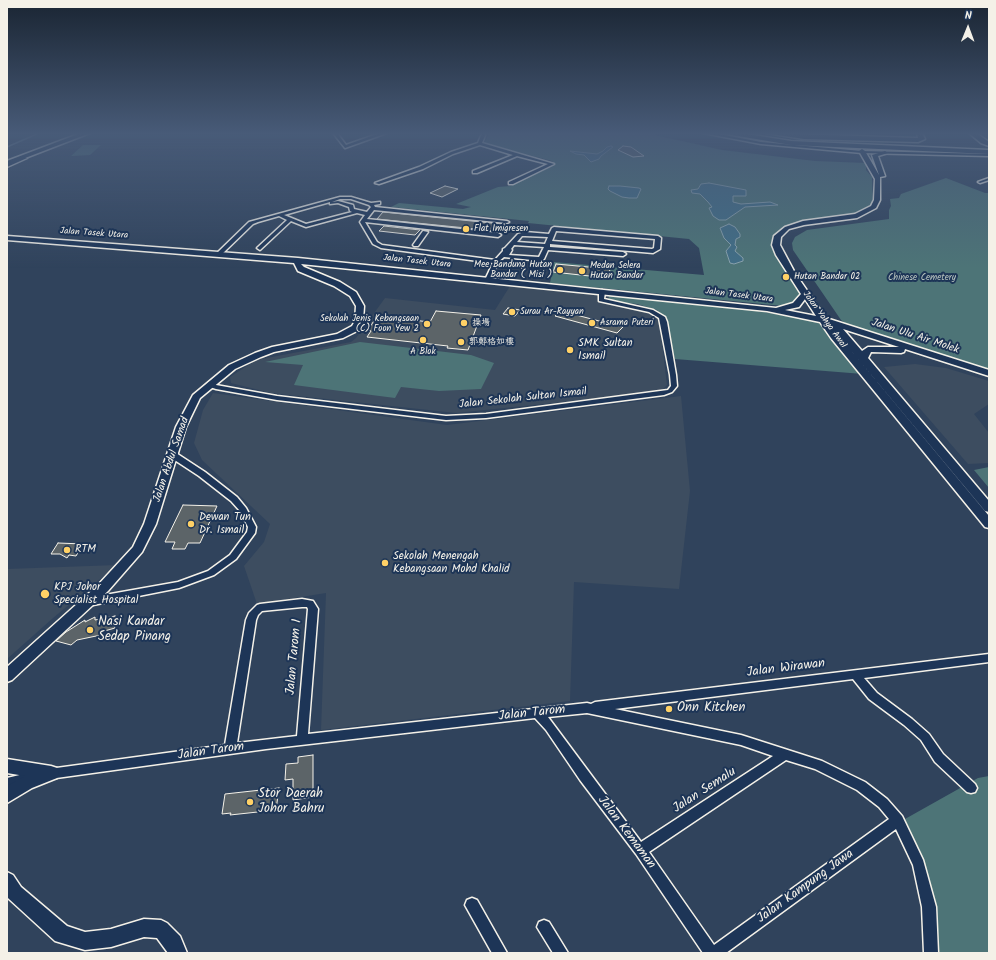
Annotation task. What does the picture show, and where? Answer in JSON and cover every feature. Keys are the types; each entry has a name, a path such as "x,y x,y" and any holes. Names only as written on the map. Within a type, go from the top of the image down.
{"main road":[{"name":"Jalan Yahya Awal","path":"878,178 879,183 877,200 874,207 857,216 795,225 787,228 778,236 776,245 780,255 834,336 989,524"},
{"name":"Jalan Yahya Awal","path":"883,178 883,202 878,210 862,218 800,228 790,232 785,238 784,248 834,323 989,508"},
{"name":"Jalan Tasek Utara","path":"7,238 298,260 767,309 834,323"},
{"path":"278,259 311,273 310,267 325,263"},
{"name":"Jalan Abdul Samad","path":"7,676 119,572 138,549 150,524 173,456 181,427 196,397 211,382 232,367 258,355 272,350 340,336 356,328 360,315 360,306 353,294 337,284 298,266 298,260"},
{"path":"767,309 796,305 805,294"},
{"name":"Jalan Ulu Air Molek","path":"834,323 989,373"},
{"path":"863,359 865,352 874,349 916,350"},
{"path":"7,766 51,773"},
{"path":"7,795 26,783 51,773"},
{"path":"7,881 15,893 62,934 85,941 111,938 144,928 161,929 173,942 178,953"}],"street":[{"path":"377,183 392,178"},
{"path":"511,183 522,178"},
{"path":"980,182 989,179"},
{"path":"260,248 284,217 340,198 351,198 380,209 507,222"},
{"path":"220,253 251,223 284,217 338,202 351,206 352,210 357,212 366,213"},
{"path":"378,203 372,206 366,213 366,220 498,235"},
{"path":"284,217 306,226 357,212"},
{"name":"Jalan Tasek Utara","path":"366,220 362,222 368,226 375,243 387,247 496,262"},
{"path":"368,226 488,238"},
{"path":"505,250 509,250 506,256 541,259 554,229 657,238 657,249 654,250 583,248"},
{"path":"416,245 426,232"},
{"path":"488,280 496,262 505,250 520,235 523,234 548,243"},
{"path":"512,243 548,243 623,254"},
{"name":"Jalan Sekolah Sultan Ismail","path":"211,382 212,386 216,387 277,398 446,418 486,416 664,393 670,390 674,386 673,375 662,317 651,311 601,300 602,292"},
{"path":"87,602 179,584 211,573 233,557 251,533 252,527 243,510 234,499 202,474 173,456"},
{"name":"Jalan Tarom 1","path":"230,749 251,620 254,613 260,608 302,603 310,604 313,609 302,740"},
{"name":"Jalan Wirawan","path":"587,708 630,704 989,658"},
{"path":"855,674 873,696 908,722 925,737 939,758 971,788"},
{"path":"630,704 634,714 640,720"},
{"name":"Jalan Tarom","path":"7,783 51,773 230,749 587,708 740,740 818,765 861,786 883,803 898,820 918,864 929,907 930,953"},
{"name":"Jalan Kemaman","path":"538,714 550,727 584,776 640,850 711,953"},
{"name":"Jalan Semalu","path":"640,850 786,754"},
{"name":"Jalan Kampung Jawa","path":"715,953 898,820"},
{"path":"472,905 500,953"},
{"path":"544,927 562,953"}],"shaded area":[{"path":"709,183 746,190 746,196 733,196 733,202 741,204 770,202 778,205 745,207 726,220 719,220 713,216 709,208 712,207 708,202 700,194 692,193 691,190 698,189 701,184"},
{"path":"609,186 641,189 637,198 629,198 622,197 610,191 608,189"},
{"path":"729,224 735,227 740,234 740,237 736,239 735,245 737,247 735,251 743,258 743,261 734,264 730,263 726,251 731,245 724,238 720,228"},
{"name":"SMK Sultan Ismail","path":"510,286 606,296 604,302 644,311 659,319 667,385 662,390 650,393 456,413 271,393 231,383 230,377 256,360 351,342 356,338 385,298 495,310"},
{"path":"915,364 946,368 989,381 989,404 974,414 989,433 989,463 968,464 884,367"},
{"name":"Sekolah Menengah Kebangsaan Mohd Khalid","path":"213,393 447,425 681,396 690,491 679,589 574,582 570,701 321,730 326,593 257,604 244,566 264,542 270,524 202,460 194,443 203,410"},
{"name":"KPJ Johor Specialist Hospital","path":"117,565 53,618 7,659 7,569"}],"green space":[{"path":"527,178 872,178 873,207 860,214 785,227 776,233 772,240 779,260 800,293 800,301 783,306 550,283 554,262 704,275 699,248 689,239 528,223 529,221 391,207 399,203 463,209 471,207 456,204 498,187 511,186"},
{"name":"Chinese Cemetery","path":"946,178 985,193 989,193 989,370 846,324 841,320 793,250 792,243 795,237 807,230 889,219 889,210 891,206 890,199 899,198 901,194"},
{"path":"609,296 742,308 814,321 823,325 863,374 675,359 666,322 657,310 637,304 608,301"},
{"path":"360,342 471,355 494,363 481,389 439,391 401,387 395,398 294,385 303,365 265,362"},
{"path":"989,467 989,488 974,470"},
{"path":"989,776 989,953 934,953 920,854 905,819 978,778"}],"building":[{"path":"445,186 458,189 442,197 430,193"},
{"path":"383,212 501,224 496,231 377,219"},
{"path":"384,226 420,230 415,235 379,231"},
{"name":"Medan Selera Hutan Bandar","path":"556,264 610,269 608,278 553,272"},
{"name":"Surau Ar-Rayyan","path":"508,308 520,310 515,316 503,314"},
{"path":"436,311 481,315 468,350 447,348 448,346 367,337 371,331 368,330 377,316 430,322"},
{"name":"Asrama Puteri","path":"561,311 623,327 617,333 555,316"},
{"name":"Dewan Tun Dr. Ismail","path":"183,505 217,506 200,543 188,543 185,549 172,549 175,542 165,542"},
{"name":"RTM","path":"58,543 83,544 76,556 69,555 67,558 60,554 51,554"},
{"name":"Nasi Kandar Sedap Pinang","path":"115,616 115,628 101,632 101,635 77,640 71,645 56,641 66,632 85,620 85,622 95,617 95,620"},
{"name":"Stor Daerah Johor Bahru","path":"313,755 313,797 293,800 293,779 285,780 286,764 298,763 298,757"},
{"name":"Stor Daerah Johor Bahru","path":"279,788 276,810 230,815 231,813 222,814 225,794"}],"place":[{"name":"Flat Imigresen","path":"466,229"},
{"name":"Mee Bandung Hutan Bandar ( Misi )","path":"560,270"},
{"name":"Medan Selera Hutan Bandar","path":"582,271"},
{"name":"Hutan Bandar 02","path":"786,277"},
{"name":"Surau Ar-Rayyan","path":"512,312"},
{"name":"操場","path":"464,323"},
{"name":"Asrama Puteri","path":"592,323"},
{"name":"Sekolah Jenis Kebangsaan (C) Foon Yew 2","path":"427,324"},
{"name":"A Blok","path":"423,340"},
{"name":"郭鄭格如樓","path":"461,342"},
{"name":"SMK Sultan Ismail","path":"570,350"},
{"name":"Dewan Tun Dr. Ismail","path":"191,524"},
{"name":"RTM","path":"67,550"},
{"name":"Sekolah Menengah Kebangsaan Mohd Khalid","path":"385,563"},
{"name":"KPJ Johor Specialist Hospital","path":"45,594"},
{"name":"Nasi Kandar Sedap Pinang","path":"90,630"},
{"name":"Onn Kitchen","path":"669,709"},
{"name":"Stor Daerah Johor Bahru","path":"250,802"}]}
